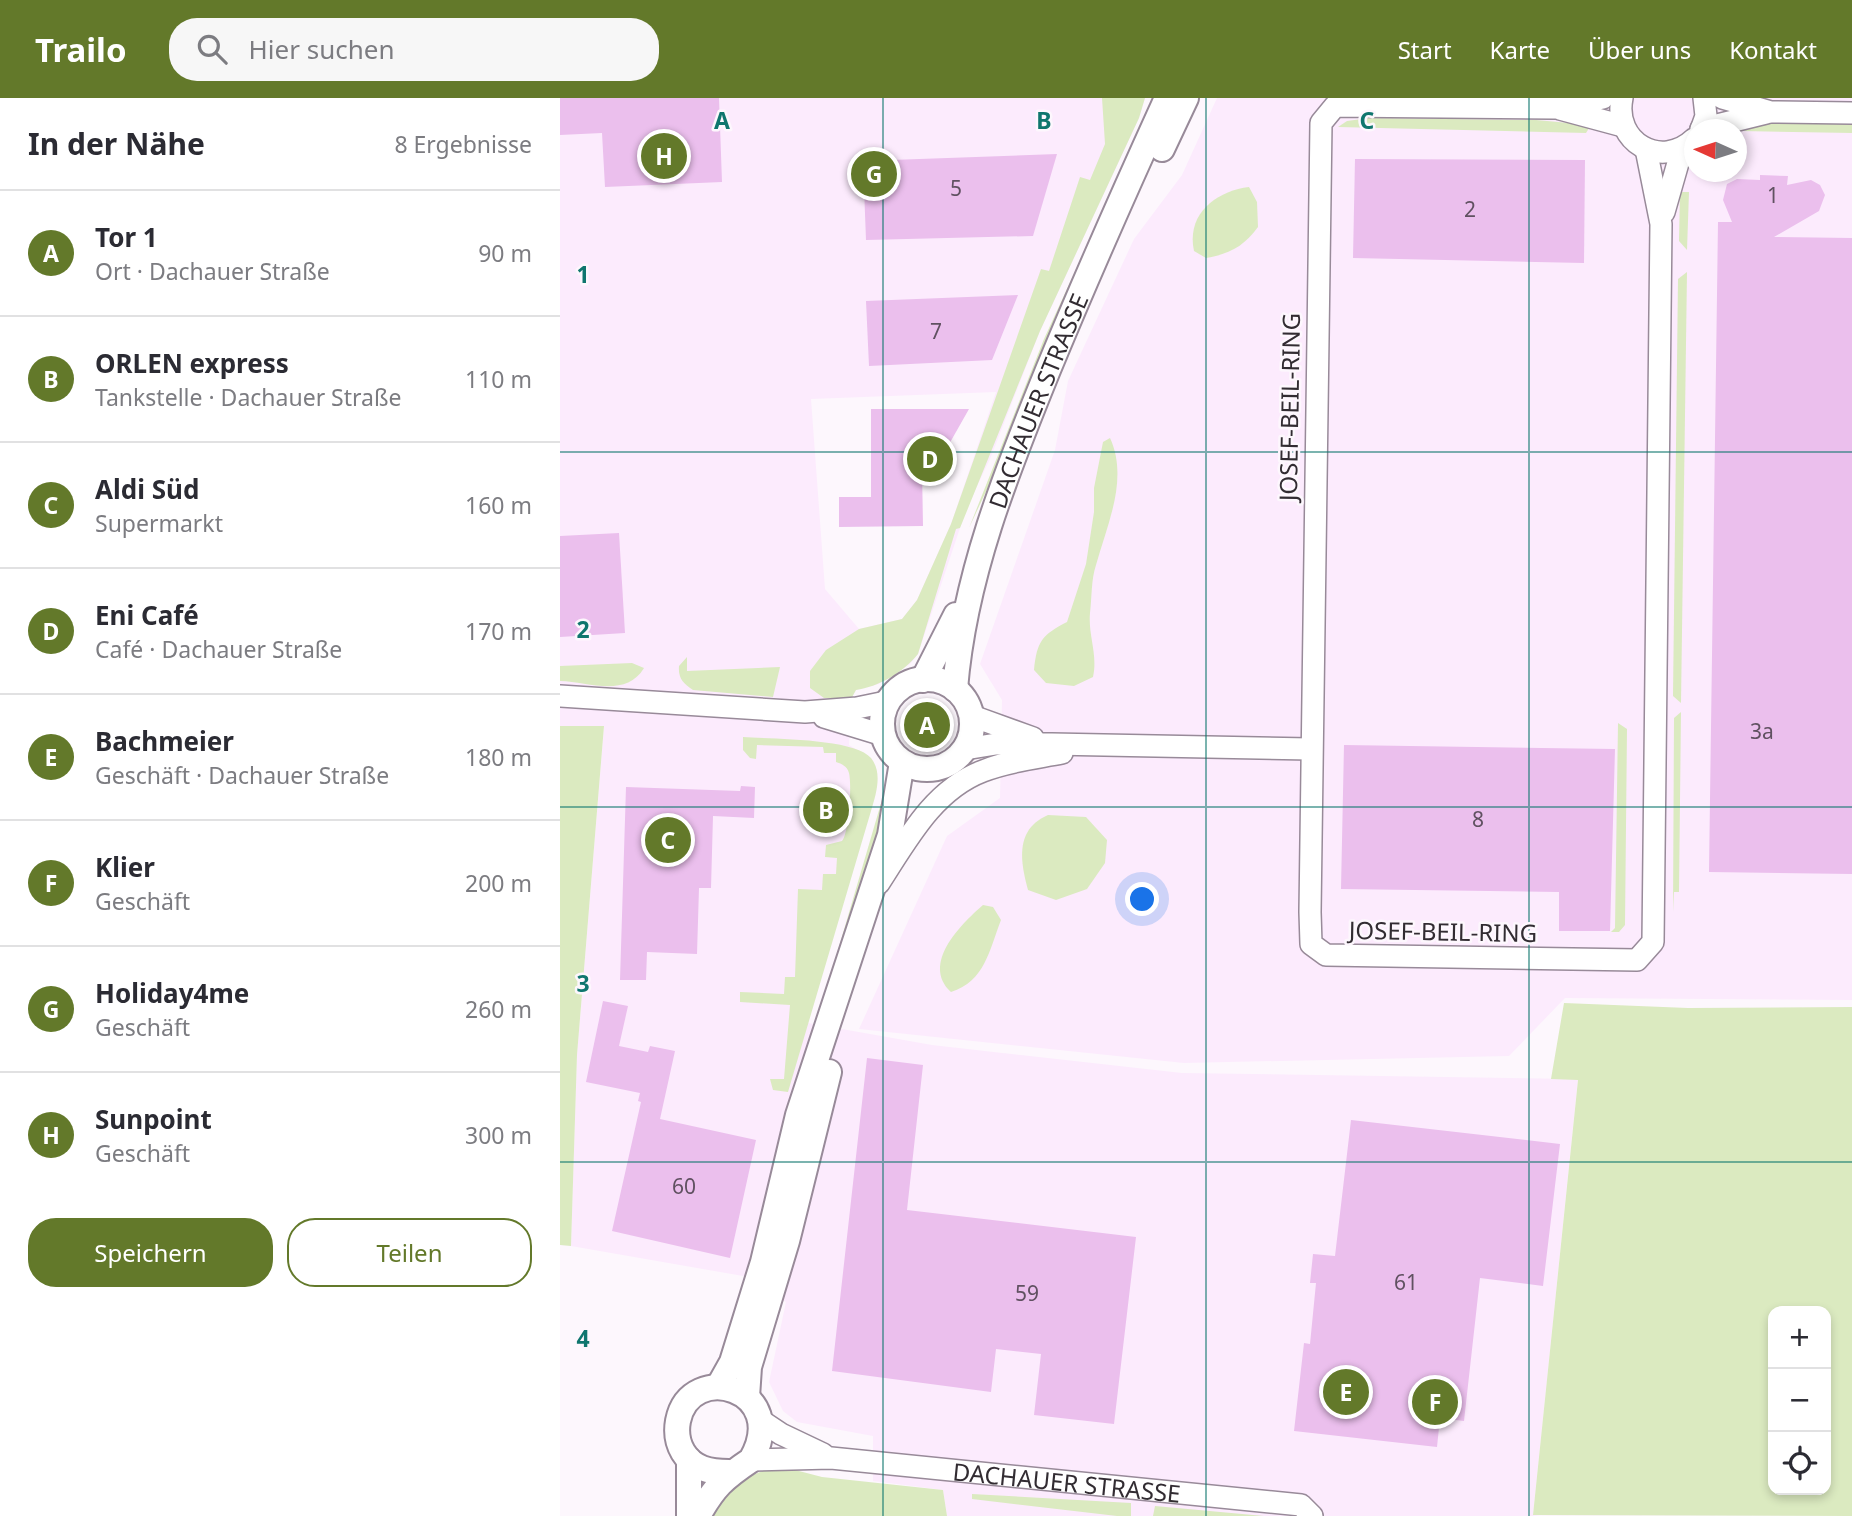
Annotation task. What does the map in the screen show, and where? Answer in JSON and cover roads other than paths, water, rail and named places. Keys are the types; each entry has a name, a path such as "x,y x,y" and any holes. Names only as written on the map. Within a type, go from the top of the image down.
{"street":[{"name":"DACHAUER STRASSE","path":"923,680 968,590 1020,438 1165,98"},
{"name":"DACHAUER STRASSE","path":"1115,215 1152,170 1186,98"},
{"name":"JOSEF-BEIL-RING","path":"1603,98 1554,108 1331,102 1321,123 1310,749 1311,944 1326,956 1637,960 1653,942 1661,224 1646,149"},
{"path":"1622,98 1623,126 1632,140 1646,149 1664,153 1684,146"},
{"path":"1704,98 1705,119"},
{"path":"1722,98 1771,112"},
{"name":"JOSEF-BEIL-RING","path":"1554,108 1623,126"},
{"path":"1742,119 1771,112 1852,113"},
{"name":"JOSEF-BEIL-RING","path":"1661,224 1684,156"},
{"name":"DACHAUER STRASSE","path":"955,689 968,590"},
{"path":"560,696 805,712 857,708 886,702 902,687 923,680 940,681 955,689 972,716 971,736 965,749 949,764 928,769 902,762 890,750 883,735 886,702"},
{"path":"805,712 883,735"},
{"path":"972,716 1052,744"},
{"path":"965,749 996,744 1052,744 1093,747 1310,749"},
{"path":"869,900 910,836 947,791 996,767 1093,747"},
{"path":"718,1387 732,1362 763,1262 798,1115 890,835 902,762"},
{"path":"890,835 928,769"},
{"path":"729,1472 702,1469 689,1460 677,1439 679,1415 684,1405 699,1392 718,1387 738,1391 747,1397 749,1367 787,1241 814,1122 844,1018 853,948"},
{"name":"DACHAUER STRASSE","path":"747,1397 761,1420 781,1434 831,1458"},
{"path":"751,1460 760,1440 761,1420"},
{"name":"DACHAUER STRASSE","path":"698,1516 710,1493 729,1472 751,1460 831,1458 1306,1510"},
{"path":"689,1460 690,1516"}],"place":[{"name":"Sunpoint","path":"664,156"},
{"name":"Holiday4me","path":"874,174"},
{"name":"Eni Café","path":"930,459"},
{"name":"Tor 1","path":"927,725"},
{"name":"ORLEN express","path":"826,810"},
{"name":"Aldi Süd","path":"668,840"},
{"name":"Bachmeier","path":"1346,1392"},
{"name":"Klier","path":"1435,1402"}]}
